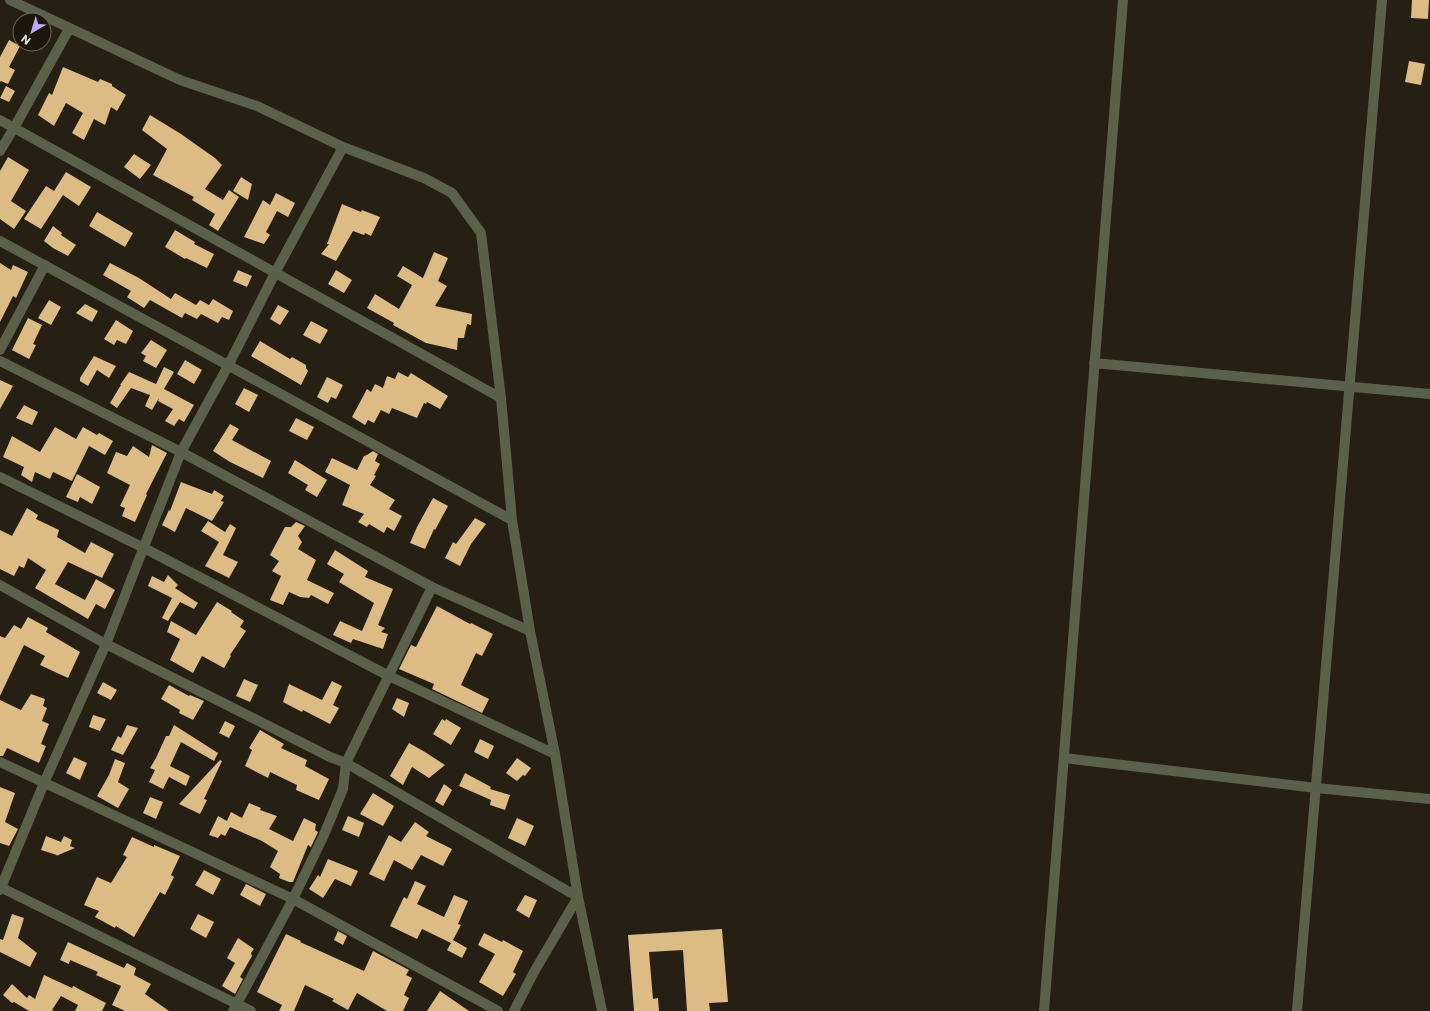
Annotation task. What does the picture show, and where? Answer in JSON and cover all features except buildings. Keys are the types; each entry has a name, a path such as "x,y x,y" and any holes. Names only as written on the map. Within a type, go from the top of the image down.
{"street":[{"path":"10,0 180,80 257,106 343,147 424,178 452,193 481,233 501,398 512,520 530,631 555,754 578,897 602,1011"},
{"path":"1044,1011 1123,0"},
{"path":"1298,1011 1382,0"},
{"path":"0,151 69,29"},
{"path":"0,120 275,274 501,398"},
{"path":"251,1011 235,1007 0,888 44,783 106,644 181,452 343,147"},
{"path":"0,241 512,520"},
{"path":"0,350 45,265"},
{"path":"0,361 181,452 432,587 530,631"},
{"path":"1094,363 1430,394"},
{"path":"0,477 144,548 389,676 555,754"},
{"path":"0,585 106,644 330,757 346,763 578,897"},
{"path":"235,1007 293,899 323,837 343,789 346,763 432,587"},
{"path":"1064,758 1316,788 1430,799"},
{"path":"0,762 293,899 498,1011"},
{"path":"514,1011 534,972 578,897"}]}
